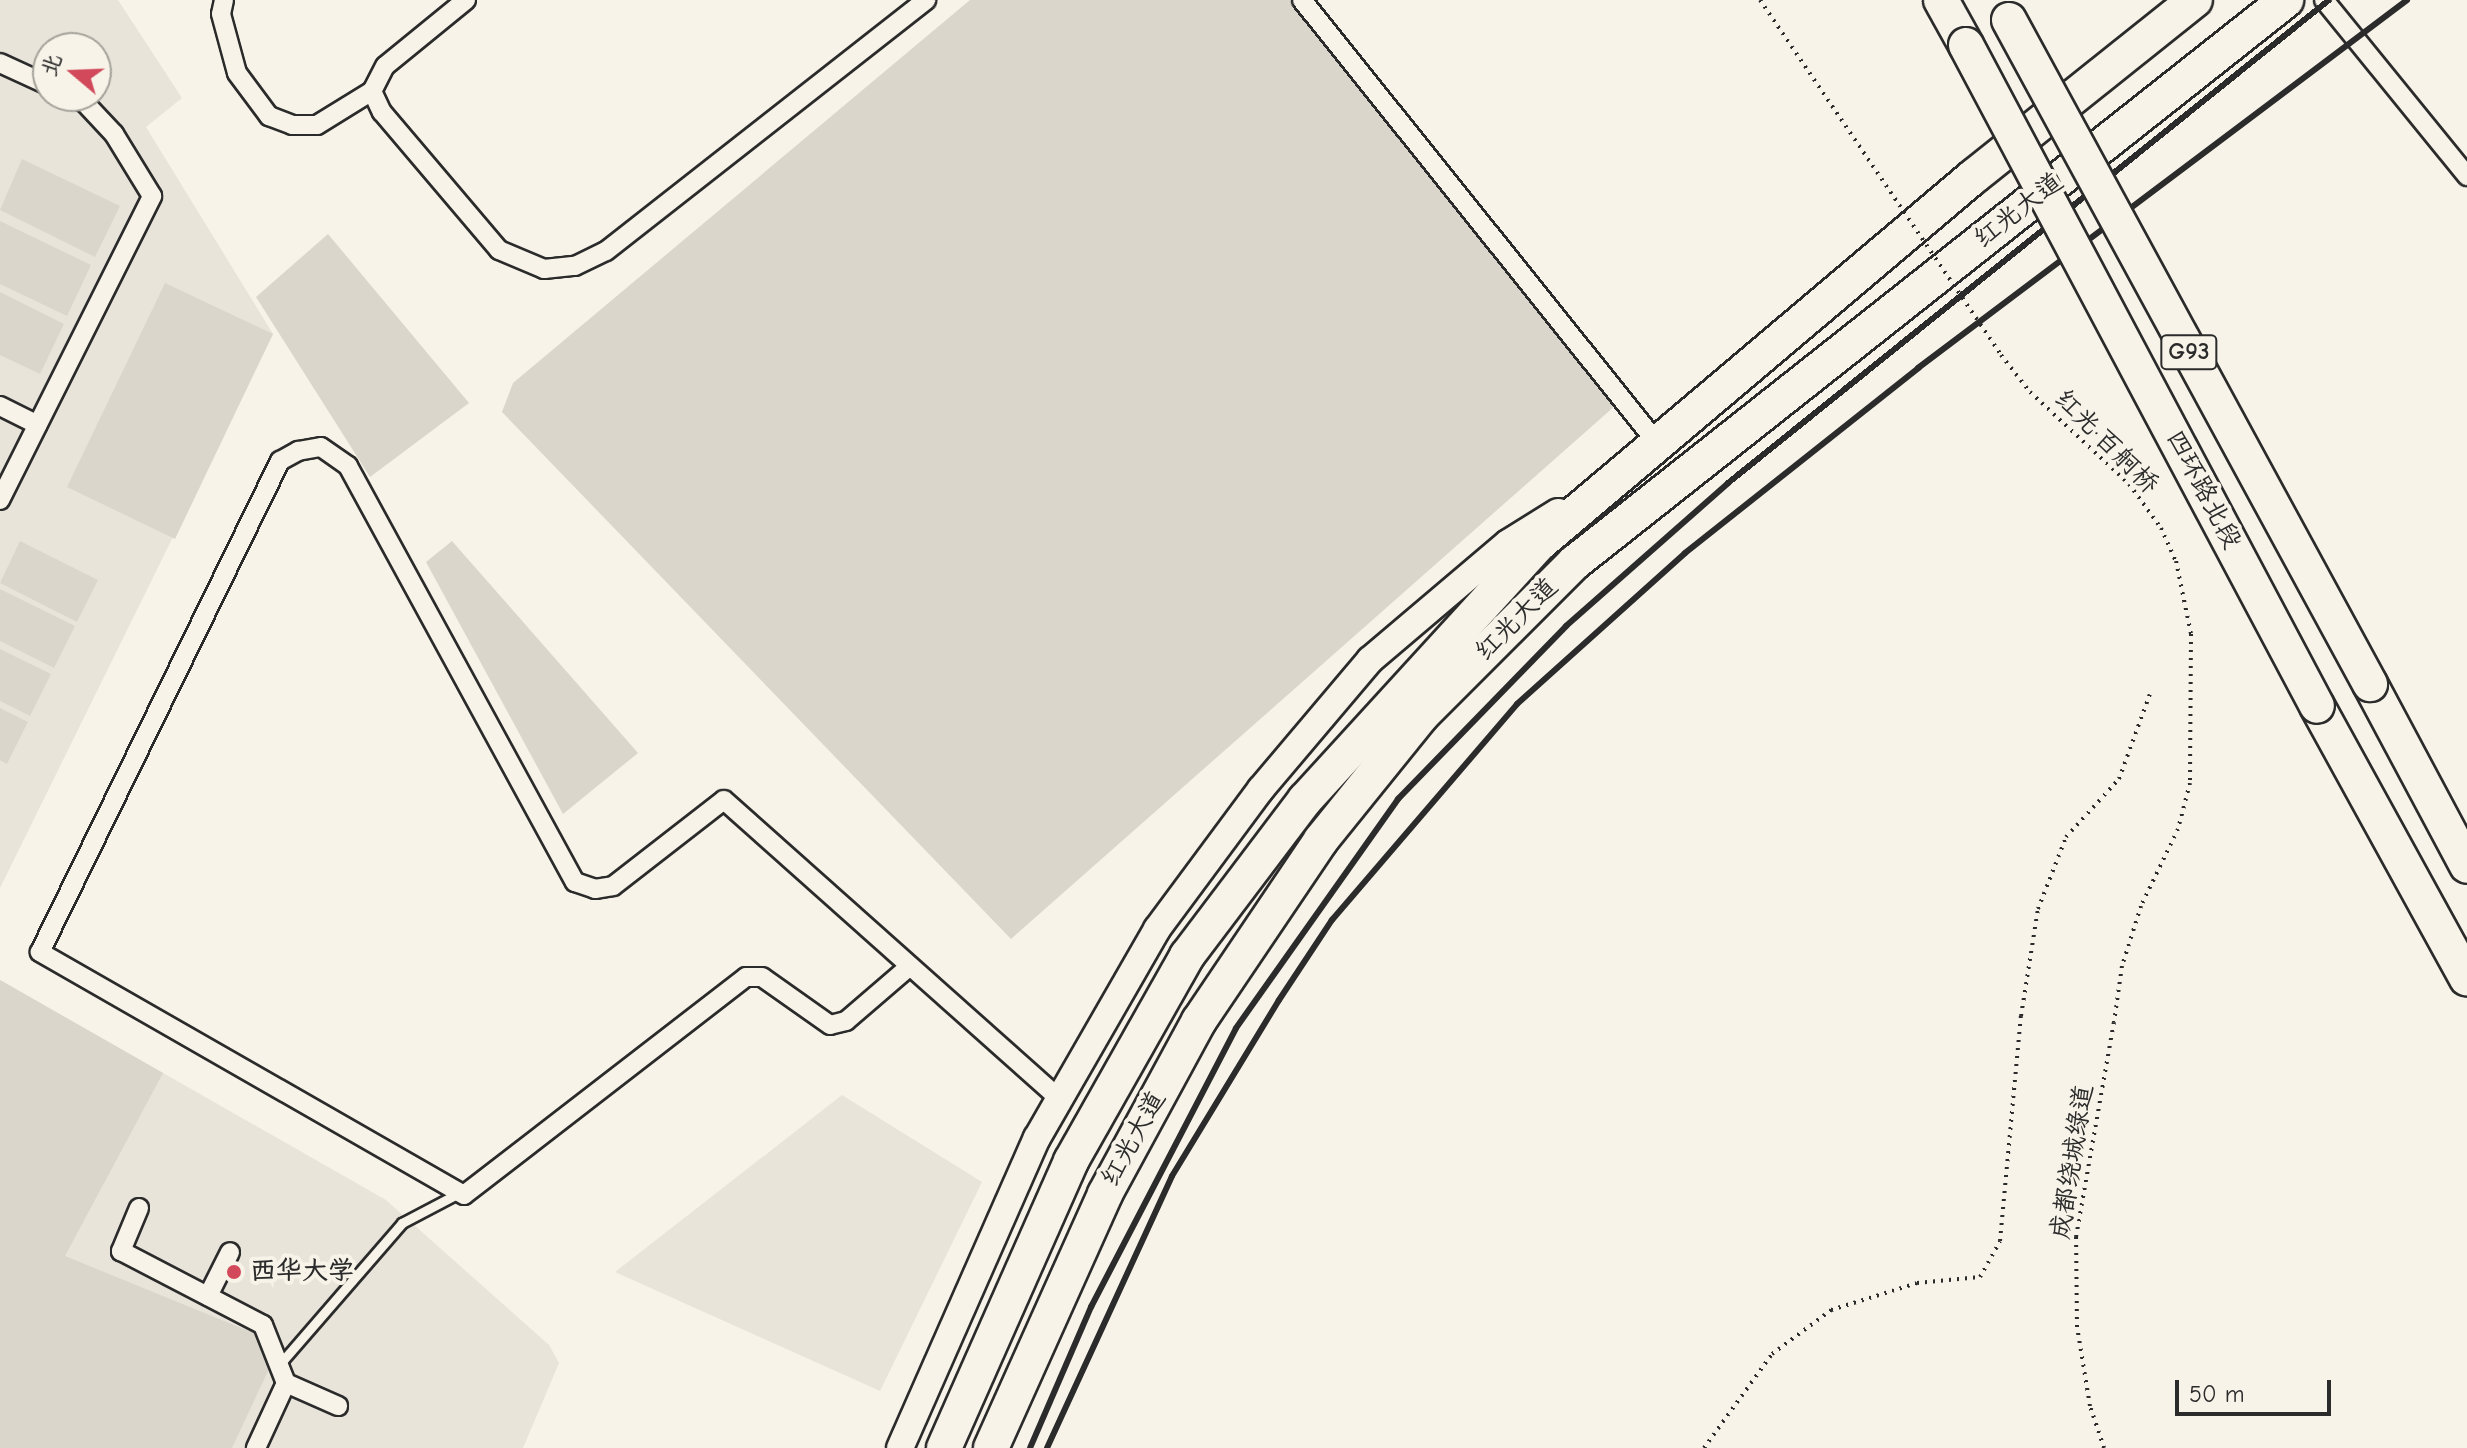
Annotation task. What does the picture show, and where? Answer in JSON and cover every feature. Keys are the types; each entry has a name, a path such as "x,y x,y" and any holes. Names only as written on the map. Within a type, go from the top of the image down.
{"highway":[{"name":"四环路北段","path":"1941,0 2317,706 2467,979"},
{"name":"红光大道","path":"944,1448 1071,1161 1187,956 1305,800 1412,679 1540,543 1973,177 2195,0"},
{"name":"红光大道","path":"991,1448 1105,1194 1199,1021 1321,840 1422,715 1574,563 2286,0"},
{"name":"四环路北段","path":"2004,10 2467,866"}],"main road":[{"path":"900,1448 1059,1098 1157,929 1214,849 1370,660 1508,543 1648,452"}],"street":[{"path":"224,0 221,14 237,73 269,116 292,125 317,125 372,91 385,66 466,0"},
{"path":"372,91 382,112 499,250 544,269 575,266 606,251 926,0"},
{"path":"1302,0 1648,452"},
{"path":"2324,0 2467,176"},
{"path":"0,63 32,78"},
{"path":"0,500 152,196 114,134 93,112"},
{"path":"0,406 38,425"},
{"path":"910,966 846,1021 830,1025 762,977 750,975 472,1193 457,1194 40,952 280,461 298,451 321,447 348,466 575,882 595,889 613,886 724,800 1059,1098"},
{"path":"139,1208 121,1251 263,1325 283,1374 338,1406"},
{"path":"208,1296 230,1252"},
{"path":"256,1448 283,1374"}],"lane":[{"path":"283,1374 402,1223 457,1194"}],"path":[{"name":"红光·百舸桥","path":"1760,0 2001,355 2030,392 2129,484 2161,528 2176,561 2191,634 2190,783 2178,829 2141,906 2122,966 2114,1022"},
{"path":"1704,1448 1772,1354 1831,1310 1917,1283 1980,1277 2000,1241 2021,1016 2038,909 2066,837 2119,779 2150,694"},
{"name":"成都绕城绿道","path":"2104,1448 2090,1406 2077,1327 2076,1237 2114,1022"}],"shaded area":[{"path":"0,0 118,0 182,98 146,127 273,334 0,888"},
{"path":"970,0 1290,0 1616,405 1011,939 502,412 513,383"},
{"path":"22,159 120,206 95,257 0,210"},
{"path":"0,221 91,265 67,316 0,284"},
{"path":"328,234 469,403 370,477 256,297"},
{"path":"165,283 273,334 175,539 67,487"},
{"path":"0,292 64,324 40,374 0,355"},
{"path":"20,541 98,580 77,622 0,583"},
{"path":"452,541 638,753 563,814 426,562"},
{"path":"0,589 75,626 54,668 0,641"},
{"path":"0,649 51,674 30,716 0,701"},
{"path":"0,708 28,722 7,764 0,760"},
{"name":"西华大学","path":"0,980 386,1200 549,1345 559,1363 523,1448 0,1448"},
{"path":"0,980 163,1073 65,1256 256,1334 269,1369 232,1448 0,1448"},
{"path":"842,1095 982,1182 880,1391 615,1272"}],"railway":[{"path":"1030,1448 1091,1307 1236,1028 1398,799 1566,626 1728,483 2329,0"},
{"path":"1047,1448 1172,1176 1279,1000 1332,920 1517,704 1685,553 1918,368 2407,0"}],"place":[{"name":"西华大学","path":"234,1272"}]}
